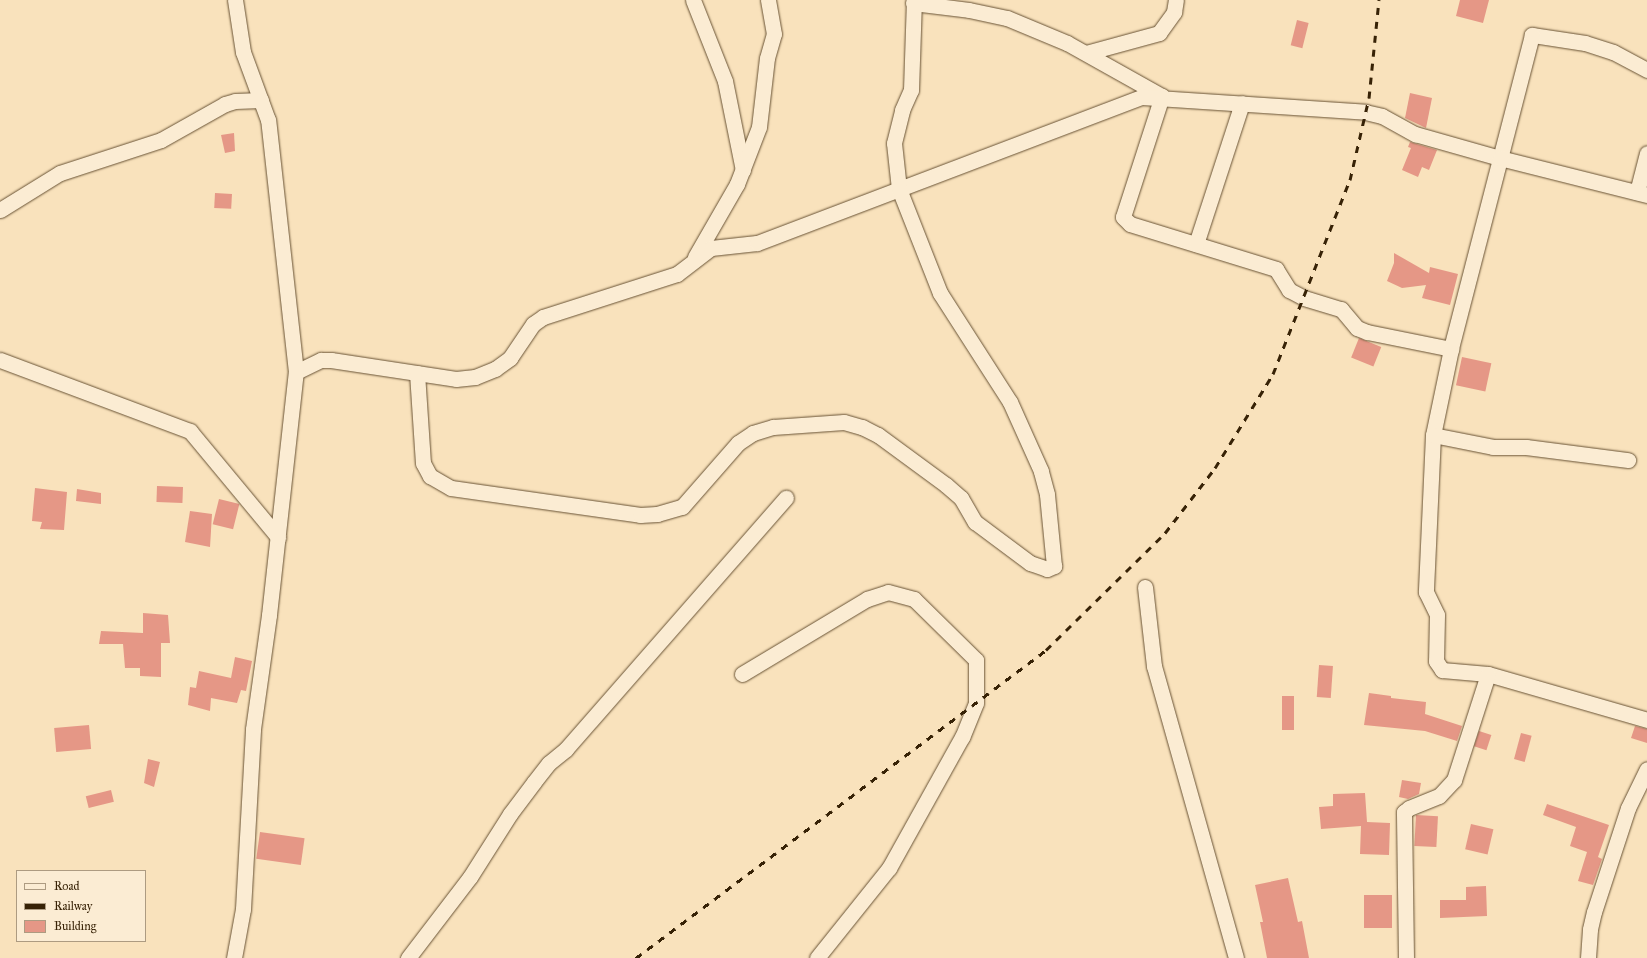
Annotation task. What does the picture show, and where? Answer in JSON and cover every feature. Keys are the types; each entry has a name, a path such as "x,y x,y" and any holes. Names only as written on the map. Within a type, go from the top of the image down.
{"street":[{"path":"234,958 243,909 253,729 278,537 296,372 268,120 243,52 235,0"},
{"path":"694,0 725,81 743,170"},
{"path":"690,265 737,184 759,127 767,58 774,34 768,0"},
{"path":"1086,53 1159,32 1174,12 1176,0"},
{"path":"417,373 423,463 430,476 451,488 640,515 657,514 682,507 738,443 753,433 773,427 844,422 862,426 878,435 955,492 975,522 984,530 1030,563 1047,569 1054,566 1047,494 1041,471 1010,402 940,293 900,189 894,143 902,110 911,90 914,2 969,10 1007,18 1067,43 1162,96"},
{"path":"1647,70 1613,52 1585,43 1532,36 1451,349 1433,434 1426,592 1437,614 1436,661 1442,670 1488,674 1647,720"},
{"path":"296,372 321,360 331,360 456,379 475,377 495,369 510,358 533,324 543,316 677,274 711,248 757,243 1065,128 1127,100 1162,96 1382,116 1415,134 1500,158 1642,194 1647,153"},
{"path":"1162,96 1123,217 1130,224 1276,269 1288,290 1304,298 1341,310 1357,328 1367,332 1451,349"},
{"path":"0,210 60,173 161,140 230,102 261,100"},
{"path":"1196,244 1242,103"},
{"path":"0,360 190,431 278,537"},
{"path":"1433,434 1493,447 1526,447 1628,460"},
{"path":"408,958 470,877 534,782 549,763 566,749 786,498"},
{"path":"1145,587 1154,666 1236,958"},
{"path":"742,674 867,599 888,592 914,599 976,660 976,703 962,737 889,868 817,958"},
{"path":"1406,958 1404,812 1409,808 1439,796 1454,780 1488,674"},
{"path":"1588,958 1590,929 1594,912 1628,808 1647,769"}],"building":[{"path":"1460,0 1489,0 1483,23 1456,16"},
{"path":"1297,20 1309,23 1302,48 1291,45"},
{"path":"1410,93 1432,98 1426,128 1405,118"},
{"path":"234,133 235,151 225,153 221,135"},
{"path":"1410,142 1437,150 1429,170 1422,167 1418,177 1402,170 1411,148 1408,147"},
{"path":"215,193 232,194 231,209 214,208"},
{"path":"1394,253 1429,273 1430,267 1458,274 1450,305 1422,298 1426,285 1402,288 1387,281 1394,263"},
{"path":"1359,338 1381,347 1373,366 1351,357"},
{"path":"1462,357 1491,363 1485,392 1456,385"},
{"path":"157,486 183,487 182,503 156,502"},
{"path":"35,488 67,492 64,530 40,529 42,522 32,521"},
{"path":"77,489 101,493 101,504 76,501"},
{"path":"219,499 239,504 233,529 213,524"},
{"path":"190,511 212,514 210,547 185,542"},
{"path":"143,613 168,615 170,643 161,643 161,677 140,676 140,668 125,668 123,644 99,644 101,631 143,633"},
{"path":"235,657 252,661 246,691 241,690 237,703 211,698 210,711 188,705 190,687 196,688 199,671 231,678"},
{"path":"1319,665 1333,666 1331,698 1317,697"},
{"path":"1369,693 1391,696 1391,698 1426,702 1425,714 1462,726 1457,741 1425,731 1364,725"},
{"path":"1282,696 1294,696 1294,730 1282,730"},
{"path":"89,725 91,749 56,752 54,728"},
{"path":"1635,726 1647,729 1647,743 1631,738"},
{"path":"1479,731 1491,735 1486,750 1474,746"},
{"path":"1521,733 1532,736 1525,762 1514,759"},
{"path":"148,759 160,762 154,787 144,783"},
{"path":"1402,780 1421,783 1419,794 1408,799 1399,797"},
{"path":"111,790 114,802 89,808 86,796"},
{"path":"1365,793 1367,822 1390,823 1389,855 1360,854 1361,826 1321,829 1319,807 1333,806 1333,794"},
{"path":"1547,804 1609,825 1598,857 1602,859 1593,885 1578,881 1587,852 1570,846 1576,827 1543,815"},
{"path":"1416,815 1438,816 1436,847 1414,846"},
{"path":"1471,824 1493,829 1488,855 1465,849"},
{"path":"260,832 305,838 301,865 256,859"},
{"path":"1288,878 1298,922 1302,921 1309,958 1267,958 1260,922 1263,922 1255,885"},
{"path":"1486,886 1487,916 1440,918 1440,900 1466,900 1466,887"},
{"path":"1364,895 1392,895 1392,928 1364,928"}],"railway":[{"path":"636,958 1046,650 1165,533 1215,468 1273,374 1350,180 1369,98 1379,0"}]}
